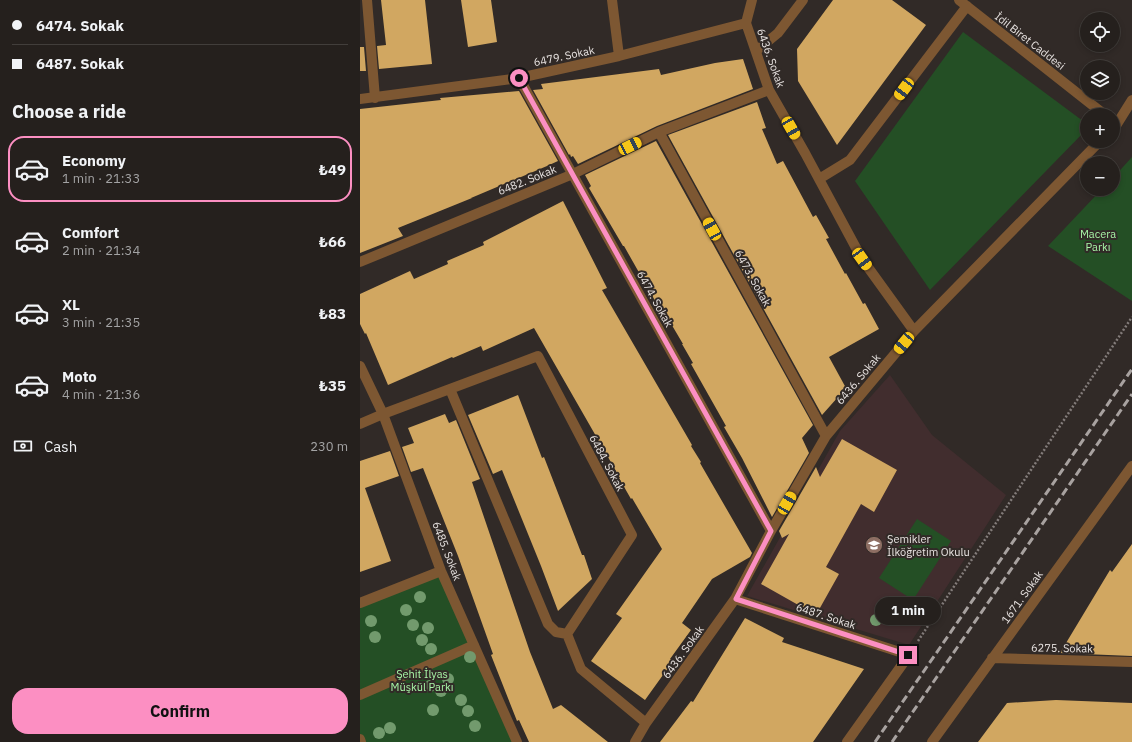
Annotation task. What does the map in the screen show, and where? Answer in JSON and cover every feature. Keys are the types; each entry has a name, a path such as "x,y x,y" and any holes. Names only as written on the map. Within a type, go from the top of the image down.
{"street":[{"path":"367,0 375,98"},
{"path":"612,0 619,56"},
{"name":"6436. Sokak","path":"635,742 646,723 736,599 771,531 826,436 914,331 862,259 769,90 746,23 752,0"},
{"path":"756,50 778,33 803,0"},
{"path":"819,179 850,160 963,3"},
{"name":"İdil Biret Caddesi","path":"963,3 1096,108"},
{"name":"6479. Sokak","path":"360,99 519,78 619,56 746,23"},
{"name":"6474. Sokak","path":"519,78 771,531"},
{"name":"6482. Sokak","path":"360,262 573,174 659,132 769,90"},
{"path":"1120,117 1132,100"},
{"name":"6473. Sokak","path":"659,132 826,436"},
{"path":"914,331 1093,148"},
{"name":"6484. Sokak","path":"360,424 538,356 632,535 567,634"},
{"name":"6485. Sokak","path":"360,366 383,414 441,571 517,742"},
{"path":"450,389 548,624 556,632 567,634 582,669 646,723"},
{"name":"1671. Sokak","path":"932,742 1132,466"},
{"path":"360,603 441,571"},
{"name":"6487. Sokak","path":"736,599 908,655"},
{"path":"360,695 474,644"},
{"path":"847,742 908,655"},
{"name":"6275. Sokak","path":"992,658 1132,662"}],"path":[{"path":"908,655 1132,317"}],"shaded area":[{"name":"Şemikler İlköğretim Okulu","path":"890,375 932,435 1006,495 909,645 747,596 840,431"}],"green space":[{"path":"963,32 1080,119 1080,136 930,290 855,181"},
{"name":"Macera Parkı","path":"1132,157 1132,301 1048,246 1095,196 1120,196 1120,170"},
{"path":"917,519 951,541 913,600 879,578"},
{"name":"Şehit İlyas Müşkül Parkı","path":"441,571 517,742 360,742 360,603"}],"building":[{"path":"381,0 425,0 432,64 379,69 377,46 386,45"},
{"path":"461,0 491,0 497,42 468,47"},
{"path":"833,0 892,0 926,25 837,145 798,81 797,49"},
{"path":"360,47 364,47 366,71 360,71"},
{"path":"743,59 753,89 657,126 578,164 573,156 571,157 570,154 569,155 533,90 543,89 541,84 659,69 661,75 715,63"},
{"path":"519,91 558,161 398,228 403,236 360,253 360,109 441,100 440,98"},
{"path":"757,102 766,128 762,129 777,164 783,161 813,217 816,215 829,238 826,239 845,274 846,273 863,304 865,303 879,329 829,357 846,388 822,415 668,135"},
{"path":"656,141 813,425 802,438 809,453 772,517 742,458 724,427 726,426 691,364 693,363 683,344 660,305 658,306 589,188 591,186 585,175"},
{"path":"563,201 607,288 602,290 692,445 691,446 701,462 700,463 752,553 750,557 712,579 682,623 691,630 670,659 673,661 645,700 591,661 622,618 616,614 662,549 632,498 631,499 534,328 483,351 481,346 388,385 366,333 365,334 360,324 360,294 410,271 414,279 448,264 447,261 484,245 483,242"},
{"path":"518,395 582,555 584,555 592,579 558,611 502,470 493,474 468,415"},
{"path":"445,414 449,423 456,420 480,479 472,482 530,652 553,709 561,705 608,742 529,742 519,720 517,721 491,655 493,654 458,556 423,468 411,472 402,447 414,443 408,428"},
{"path":"842,439 897,470 874,512 861,504 826,567 839,574 816,615 761,584 789,534 782,538 779,531 816,467 820,477"},
{"path":"390,451 399,476 365,488 391,561 360,572 360,461"},
{"path":"1132,544 1132,656 1060,653 1110,570 1112,572"},
{"path":"745,618 784,638 782,642 864,669 813,742 660,742 691,701 693,702"},
{"path":"1056,700 1132,703 1132,742 978,742 1007,703"}],"railway":[{"path":"875,742 1132,369"},
{"path":"892,742 1132,394"}],"place":[{"name":"Şemikler İlköğretim Okulu","path":"874,545"}],"route":[{"path":"519,78 771,531 736,599 908,655"}]}
